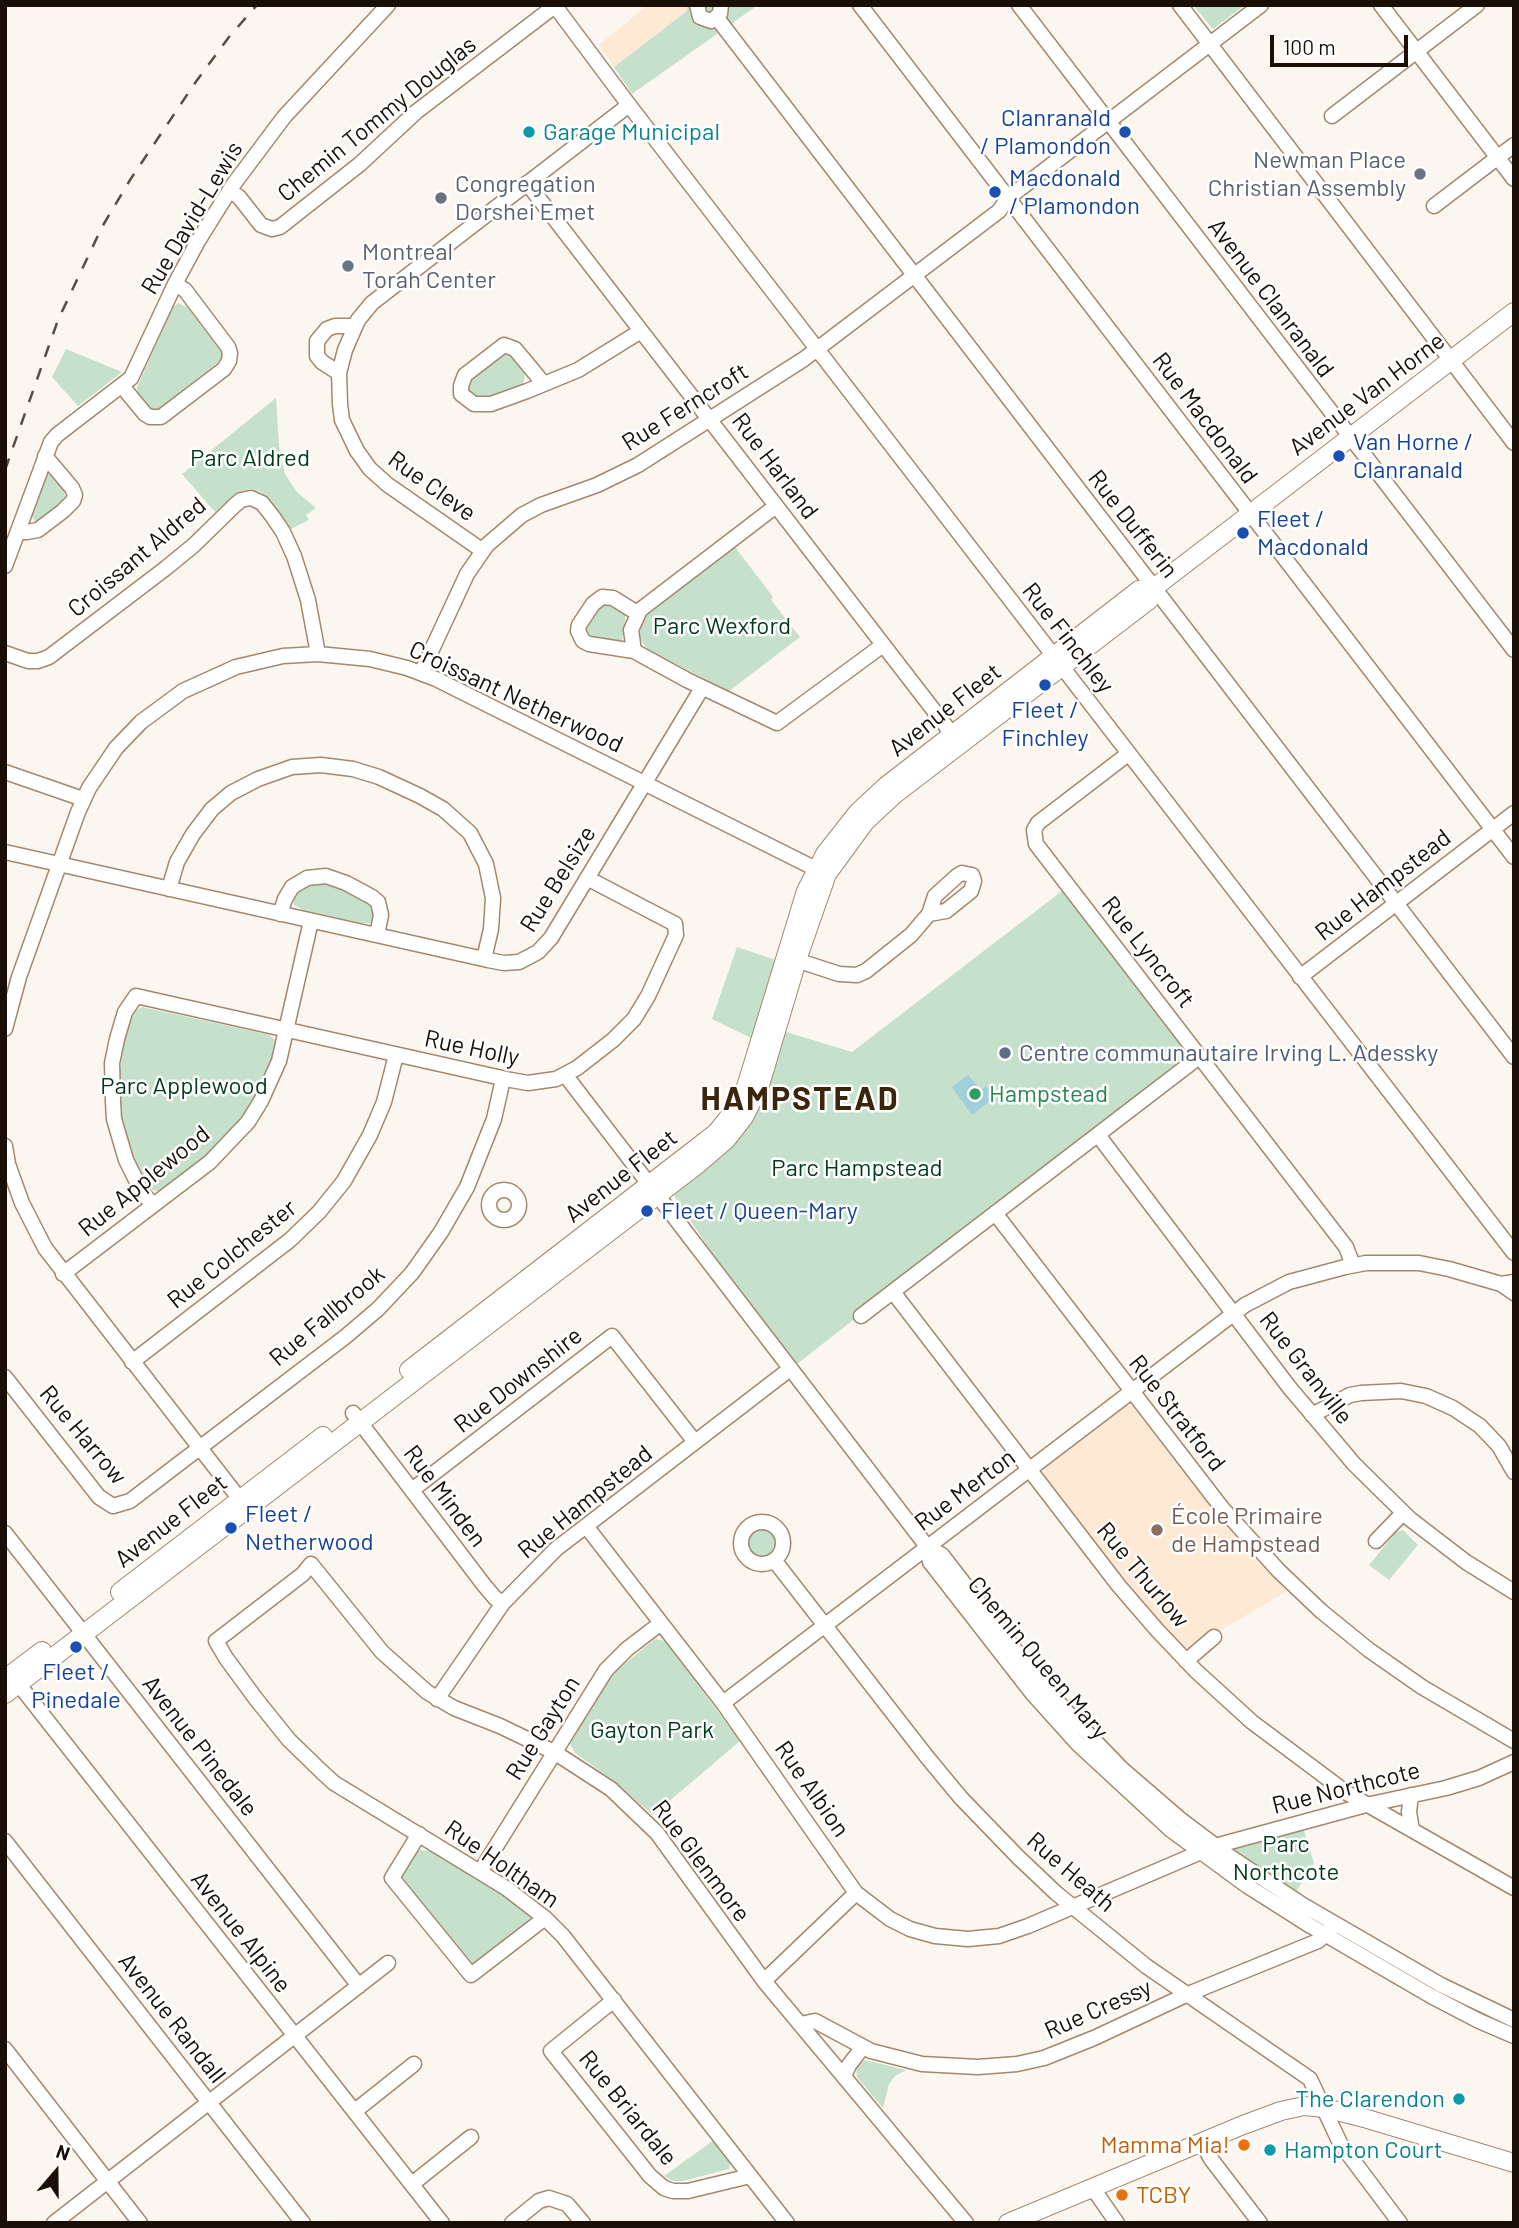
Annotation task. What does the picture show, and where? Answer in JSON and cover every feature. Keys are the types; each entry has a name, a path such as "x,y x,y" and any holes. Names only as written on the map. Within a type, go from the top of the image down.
{"main road":[{"name":"Avenue Van Horne","path":"1250,514 1514,312"},
{"name":"Avenue Fleet","path":"9,1680 80,1630 653,1190 726,1140 750,1107 760,1085 791,959 822,872 875,811 956,739 1058,661 1146,602 1154,588 1250,514"},
{"path":"1008,2223 1202,2142 1281,2111 1304,2106 1325,2108 1364,2118 1514,2163"}],"street":[{"name":"Rue David-Lewis","path":"5,566 45,456 57,435 122,386 134,373 175,284 230,191 284,117 388,5"},
{"name":"Rue Dufferin","path":"697,5 698,14 703,19 711,21 719,12 913,276 1514,1058"},
{"name":"Rue Macdonald","path":"860,5 1514,858"},
{"name":"Avenue Clanranald","path":"1019,5 1514,650"},
{"path":"1180,5 1514,443"},
{"name":"Rue Ferncroft","path":"421,673 460,585 483,551 522,515 541,505 614,478 817,349 999,211 1008,198 1261,5"},
{"path":"1381,5 1514,179"},
{"path":"1332,116 1477,5"},
{"name":"Chemin Tommy Douglas","path":"230,191 239,197 261,225 272,229 280,227 360,164 416,112 556,6"},
{"name":"Rue Finchley","path":"556,6 1514,1253"},
{"name":"Rue Cleve","path":"483,551 388,485 370,469 352,443 342,420 339,373 354,326 372,303 629,104"},
{"path":"1434,206 1514,145"},
{"name":"Rue Harland","path":"527,183 956,739"},
{"path":"122,386 145,414 161,417 224,369 229,361 228,347 185,290 175,284"},
{"path":"339,373 317,356 317,341 327,329 354,326"},
{"path":"544,384 515,349 504,345 465,375 461,394 474,404 491,404 544,384 578,370 641,331"},
{"path":"18,531 38,530 63,511 75,495 45,456"},
{"name":"Croissant Aldred","path":"5,653 28,661 49,657 194,545 234,505 251,498 264,505 273,517 283,531 294,556 308,600 318,654"},
{"path":"634,650 631,630 637,613 776,506"},
{"path":"637,613 613,598 602,597 593,604 578,631 583,641 589,644 634,650 702,688 777,723 883,645"},
{"name":"Croissant Netherwood","path":"5,1029 16,987 83,799 107,760 130,732 152,712 183,691 220,673 283,656 318,654 370,659 421,673 822,872"},
{"name":"Rue Belsize","path":"5,852 484,959 515,962 538,952 551,938 702,688"},
{"name":"Rue Lyncroft","path":"1128,754 1038,823 1034,837 1040,849 1346,1247 1353,1265"},
{"path":"169,889 177,862 193,834 212,809 232,793 258,779 292,767 321,765 353,769 379,777 420,796 443,809 470,834 486,864 493,898 491,929 484,959"},
{"path":"5,772 83,799"},
{"name":"Rue Hampstead","path":"1300,977 1514,813"},
{"path":"280,914 292,887 307,878 326,876 346,883 378,902 381,915 377,935"},
{"name":"Rue Holly","path":"153,1204 136,1182 114,1119 112,1063 120,1024 136,996 503,1079 533,1082 566,1076 613,1040 634,1019 648,996 676,935 675,924 587,878"},
{"path":"791,959 839,974 858,975 911,935 929,915"},
{"name":"Rue Applewood","path":"63,1274 210,1162 248,1122 279,1062 311,921"},
{"name":"Rue Colchester","path":"132,1362 290,1240 326,1205 344,1181 370,1135 384,1102 396,1055"},
{"path":"862,1316 1199,1057"},
{"name":"Chemin Queen Mary","path":"566,1076 927,1547 930,1562 999,1652 1062,1717 1131,1795 1199,1852 1262,1896 1514,2020"},
{"name":"Rue Fallbrook","path":"199,1449 345,1337 378,1308 422,1261 454,1212 467,1186 490,1130 503,1079"},
{"name":"Rue Granville","path":"1097,1135 1312,1415 1354,1464 1403,1513 1466,1562 1513,1588"},
{"path":"5,1146 7,1164 28,1217 45,1248 243,1504"},
{"path":"467,1186 490,1198"},
{"name":"Rue Stratford","path":"995,1213 1246,1537 1321,1611 1369,1650 1414,1682 1514,1741"},
{"name":"Rue Merton","path":"723,1703 1234,1313 1289,1282 1353,1265 1395,1262 1419,1263 1507,1283"},
{"path":"1507,1283 1514,1293"},
{"name":"Rue Thurlow","path":"893,1292 1133,1604 1219,1693 1279,1744 1366,1805 1514,1888"},
{"name":"Rue Downshire","path":"412,1490 612,1336 695,1442"},
{"name":"Rue Hampstead","path":"437,1699 503,1603 547,1558 790,1369"},
{"name":"Rue Harrow","path":"5,1377 99,1497 108,1504 119,1506 130,1501 199,1449"},
{"path":"1312,1415 1350,1395 1361,1393 1401,1391 1426,1396 1453,1408 1480,1426 1499,1446 1514,1472"},
{"name":"Rue Minden","path":"356,1418 484,1585 503,1603"},
{"path":"1376,1541 1403,1513"},
{"name":"Rue Albion","path":"586,1526 723,1703 856,1893 881,1914 910,1929 960,1939 999,1936 1072,1906"},
{"name":"Avenue Pinedale","path":"5,1533 359,1986"},
{"name":"Rue Heath","path":"774,1560 919,1748 961,1798 1018,1857 1126,1950 1306,2075 1314,2084 1339,2143 1400,2223"},
{"name":"Rue Glenmore","path":"216,1641 303,1574 311,1564 382,1652 414,1682 437,1699 554,1752 604,1784 646,1821 670,1850 764,1981 966,2223"},
{"name":"Rue Gayton","path":"480,1872 606,1670 627,1649 661,1623"},
{"path":"1186,1661 1214,1637"},
{"name":"Rue Holtham","path":"216,1641 256,1699 305,1757 334,1783 506,1888 545,1918 570,1944 787,2223"},
{"name":"Avenue Alpine","path":"9,1680 442,2223"},
{"name":"Chemin Queen Mary","path":"1062,1717 1215,1846 1330,1929 1445,2004 1514,2036"},
{"name":"Rue Northcote","path":"1072,1906 1215,1846 1479,1778 1514,1762"},
{"path":"1411,1795 1409,1812 1412,1830"},
{"path":"419,1834 393,1878 471,1975 545,1918"},
{"name":"Avenue Randall","path":"5,1841 303,2223"},
{"path":"764,1981 856,1893"},
{"name":"Rue Cressy","path":"800,2024 815,2021 885,2056 922,2064 963,2068 1017,2064 1044,2058 1094,2038 1188,1994 1318,1941 1330,1929"},
{"path":"54,2223 388,1963"},
{"name":"Rue Briardale","path":"614,2000 551,2051 650,2176 664,2188 688,2191 750,2176"},
{"path":"844,2076 863,2047"},
{"path":"5,2049 140,2223"},
{"path":"355,2111 414,2064"},
{"path":"412,2184 471,2137"},
{"path":"1202,2142 1211,2159 1261,2223"},
{"path":"1092,2187 1117,2223"},
{"path":"512,2223 539,2201 549,2198 567,2204 583,2223"}],"shaded area":[{"path":"648,5 687,5 687,11 614,67 599,45"},
{"name":"École Primaire de Hampstead","path":"1126,1406 1132,1406 1223,1523 1287,1591 1220,1631 1211,1631 1190,1647 1181,1647 1152,1614 1043,1475 1045,1468"}],"green space":[{"path":"687,5 758,5 632,94 614,67 687,11"},
{"path":"1193,5 1245,5 1213,29"},
{"path":"178,303 187,307 222,353 222,359 156,411 151,410 137,395 137,387 173,307"},
{"path":"66,349 122,372 78,406 52,377"},
{"path":"509,351 525,371 524,382 519,387 479,400 468,391 469,378 501,353"},
{"name":"Parc Aldred","path":"276,398 279,446 285,474 297,492 316,508 306,515 309,520 291,529 272,502 261,492 251,489 241,491 215,512 182,474"},
{"path":"51,474 64,489 65,497 61,504 39,522 35,522 31,514 46,475"},
{"name":"Parc Wexford","path":"735,547 800,637 729,691 648,650 640,639 640,631 646,616"},
{"path":"606,602 626,614 622,641 589,639 584,630 599,606"},
{"path":"330,882 369,901 376,911 373,920 370,923 362,923 303,910 294,905 293,896 306,884"},
{"name":"Parc Hampstead","path":"1062,891 1184,1050 1183,1062 797,1364 708,1247 673,1194 783,1031 852,1052"},
{"path":"737,947 776,960 753,1039 712,1019"},
{"name":"Parc Applewood","path":"142,1007 270,1035 275,1040 276,1048 268,1073 245,1115 206,1157 164,1189 157,1191 145,1185 129,1150 120,1113 118,1086 125,1033 133,1012"},
{"path":"761,1526 772,1531 777,1542 772,1553 761,1558 750,1553 745,1542 750,1531"},
{"path":"1403,1530 1418,1545 1389,1580 1369,1565 1396,1532"},
{"name":"Gayton Park","path":"655,1639 665,1641 740,1741 653,1815 575,1753 570,1744 607,1682 618,1669"},
{"name":"Parc Northcote","path":"1303,1828 1314,1863 1296,1892 1234,1851 1235,1848"},
{"path":"420,1850 430,1851 545,1918 471,1975 392,1878 414,1853"},
{"path":"865,2060 906,2070 895,2076 889,2084 883,2108 857,2077 856,2068"},
{"path":"714,2140 730,2162 729,2169 683,2181 673,2181 664,2176"}],"water":[{"name":"Hampstead","path":"968,1075 981,1090 986,1086 995,1097 972,1115 952,1087"}],"railway":[{"path":"5,470 58,320 102,227 195,83 257,5"}],"place":[{"name":"Garage Municipal","path":"529,132"},
{"name":"Clanranald / Plamondon","path":"1125,132"},
{"name":"Newman Place Christian Assembly","path":"1420,174"},
{"name":"Macdonald / Plamondon","path":"995,192"},
{"name":"Congregation Dorshei Emet","path":"441,198"},
{"name":"Montreal Torah Center","path":"348,266"},
{"name":"Van Horne / Clanranald","path":"1339,456"},
{"name":"Fleet / Macdonald","path":"1243,533"},
{"name":"Fleet / Finchley","path":"1045,685"},
{"name":"Centre communautaire Irving L. Adessky","path":"1005,1053"},
{"name":"Hampstead","path":"975,1094"},
{"name":"Fleet / Queen-Mary","path":"647,1211"},
{"name":"Fleet / Netherwood","path":"231,1528"},
{"name":"École Primaire de Hampstead","path":"1157,1530"},
{"name":"Fleet / Pinedale","path":"76,1647"},
{"name":"The Clarendon","path":"1459,2099"},
{"name":"Mamma Mia!","path":"1244,2145"},
{"name":"Hampton Court","path":"1270,2150"},
{"name":"TCBY","path":"1122,2195"}],"district":[{"name":"HAMPSTEAD","path":"800,1099"}]}
